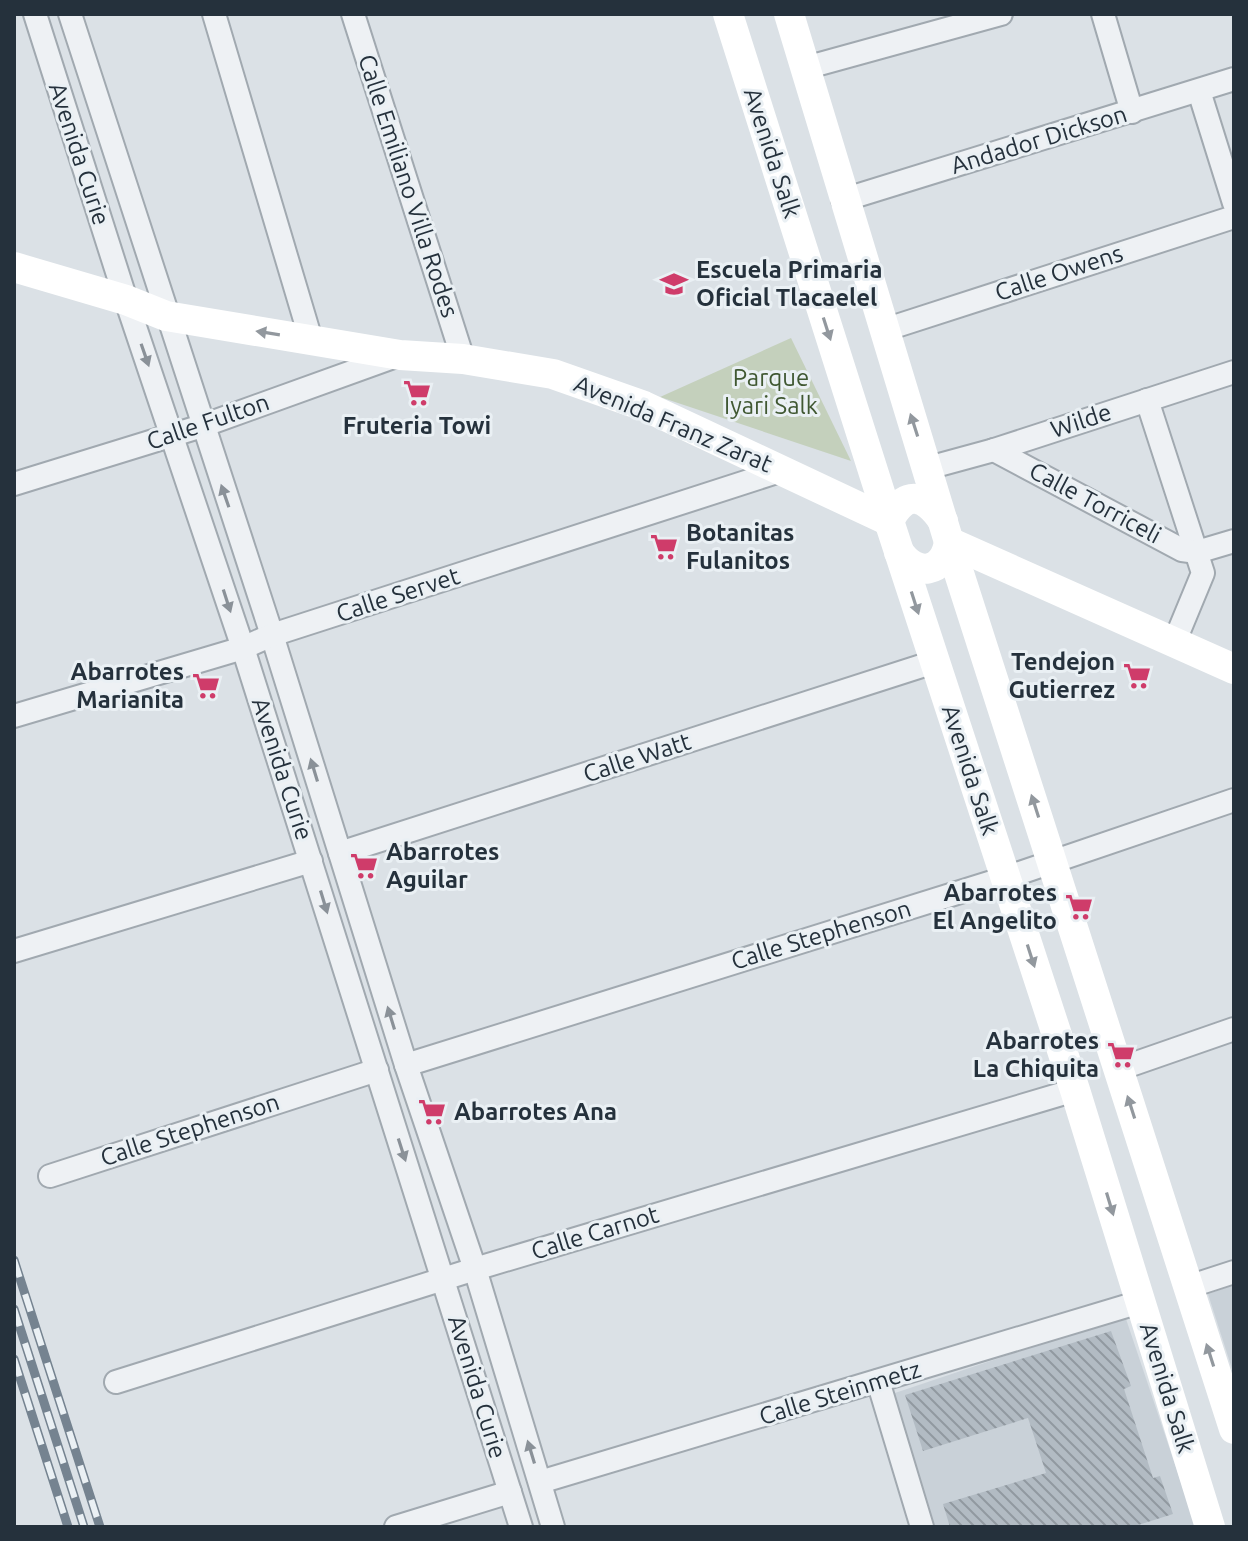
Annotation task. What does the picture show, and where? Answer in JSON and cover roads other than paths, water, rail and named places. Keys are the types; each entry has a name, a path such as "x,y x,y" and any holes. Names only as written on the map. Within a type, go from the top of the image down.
{"main road":[{"name":"Avenida Salk","path":"728,14 934,662 1075,1090 1210,1527"},
{"path":"789,14 946,532 1234,1429"},
{"name":"Avenida Franz Zarat","path":"14,267 126,300 166,316 400,355 463,359 553,374 644,406 889,521"},
{"path":"889,521 898,506 911,499 927,501 946,532 1234,669"},
{"path":"899,552 910,565 933,568 945,557 946,532"}],"street":[{"path":"37,20 68,14"},
{"name":"Avenida Curie","path":"68,14 272,635 406,1065 475,1269 553,1527"},
{"path":"214,14 311,340"},
{"name":"Calle Emiliano Villa Rodes","path":"353,14 463,359"},
{"path":"805,68 945,22 1001,14"},
{"path":"1103,14 1132,112"},
{"name":"Avenida Curie","path":"37,20 126,300 243,648 521,1527"},
{"name":"Andador Dickson","path":"843,200 1234,79"},
{"path":"1199,91 1234,203"},
{"name":"Calle Owens","path":"884,330 1234,217"},
{"name":"Calle Fulton","path":"14,484 202,426 400,355"},
{"name":"Wilde","path":"928,468 994,450 1234,372"},
{"name":"Calle Torriceli","path":"1147,400 1203,573 1174,643"},
{"name":"Calle Torriceli","path":"994,450 1182,550 1197,552"},
{"name":"Calle Servet","path":"14,716 243,648 272,635 780,471"},
{"path":"1197,552 1234,541"},
{"name":"Calle Watt","path":"340,853 934,662"},
{"name":"Calle Stephenson","path":"406,1065 1005,878 1234,800"},
{"path":"14,951 311,861"},
{"path":"1119,1069 1234,1029"},
{"name":"Calle Stephenson","path":"50,1176 377,1070"},
{"name":"Calle Carnot","path":"116,1382 475,1269 1075,1090"},
{"path":"1188,1287 1234,1272"},
{"name":"Calle Steinmetz","path":"540,1482 1140,1302"},
{"path":"878,1381 922,1527"},
{"path":"396,1527 510,1492"}],"railway":[{"path":"14,1260 100,1527"},
{"path":"14,1309 84,1527"},
{"path":"14,1359 68,1527"}],"place":[{"name":"Escuela Primaria Oficial Tlacaelel","path":"674,284"},
{"name":"Fruteria Towi","path":"417,393"},
{"name":"Botanitas Fulanitos","path":"664,547"},
{"name":"Tendejon Gutierrez","path":"1137,676"},
{"name":"Abarrotes Marianita","path":"206,686"},
{"name":"Abarrotes Aguilar","path":"364,866"},
{"name":"Abarrotes El Angelito","path":"1079,907"},
{"name":"Abarrotes La Chiquita","path":"1121,1055"},
{"name":"Abarrotes Ana","path":"432,1112"}],"park label":[{"name":"Parque Iyari Salk","path":"771,392"}]}
